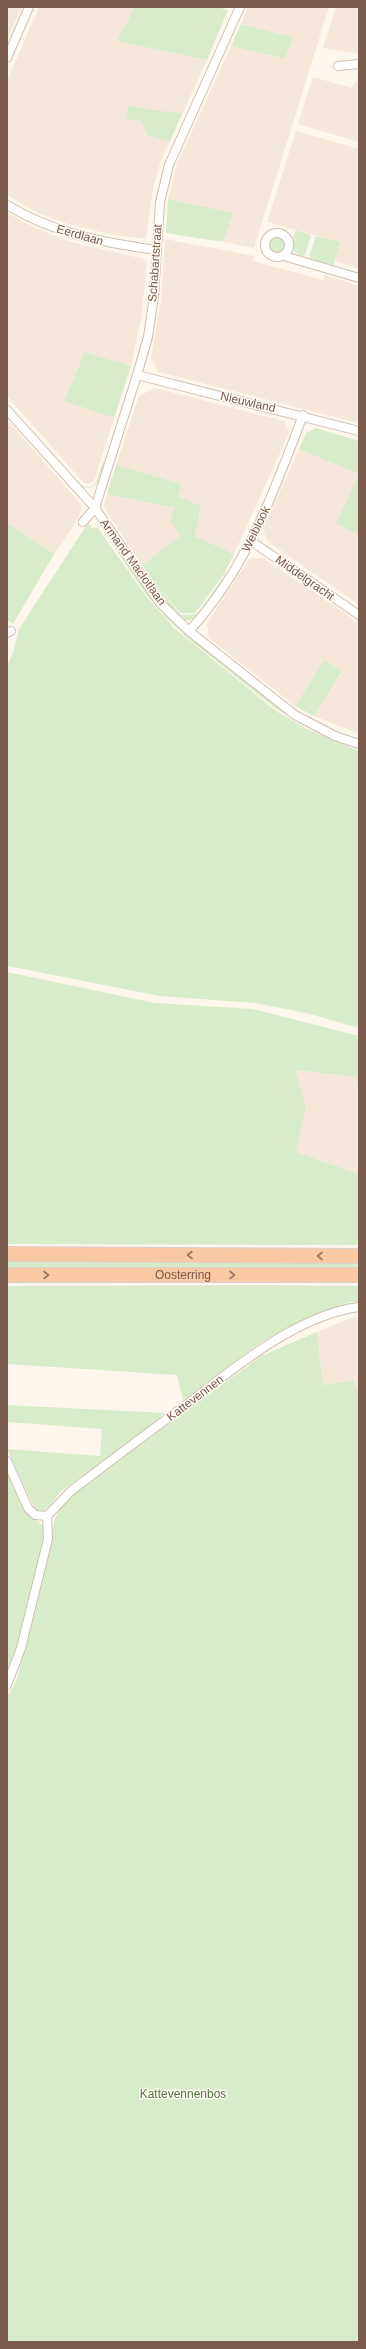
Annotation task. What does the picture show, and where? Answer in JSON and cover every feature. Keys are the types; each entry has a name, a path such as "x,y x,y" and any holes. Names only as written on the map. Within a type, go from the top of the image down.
{"highway":[{"name":"Oosterring","path":"7,1254 359,1256"},
{"name":"Oosterring","path":"7,1275 359,1275"}],"street":[{"path":"7,58 29,7"},
{"name":"Schabartstraat","path":"83,522 95,508 138,375 148,337 154,296 160,202 169,165 240,7"},
{"path":"338,66 359,64"},
{"name":"Eerdlaan","path":"7,205 26,217 69,234 114,244 157,250"},
{"path":"285,254 287,257 359,278"},
{"name":"Nieuwland","path":"138,375 303,415 359,431"},
{"name":"Armand Maclotlaan","path":"7,410 95,508 160,603 190,631 295,715 334,736 359,744"},
{"name":"Weiblook","path":"190,631 216,599 251,541 303,415"},
{"name":"Middelgracht","path":"251,541 359,615"},
{"name":"Kattevennen","path":"47,1516 71,1491 267,1344 317,1320 344,1309 359,1306"},
{"path":"7,1461 28,1508 36,1516 47,1516 48,1539 21,1648 7,1685"}],"shaded area":[{"path":"7,7 22,7 7,40"},
{"path":"39,7 135,7 117,41 207,60 161,160 153,188 146,239 109,234 65,223 38,213 7,195 7,81"},
{"path":"248,7 329,7 254,248 223,242 232,213 168,199 177,164 231,46 285,59 293,37 241,24"},
{"path":"336,7 359,7 359,54 323,48"},
{"path":"313,77 352,88 359,77 359,142 298,124"},
{"path":"296,131 359,149 359,269 335,261 340,242 267,222"},
{"path":"7,213 38,229 71,242 144,259 147,263 141,319 131,366 85,352 64,401 114,418 94,481 89,484 84,483 7,396"},
{"path":"165,239 254,256 253,261 323,280 325,275 359,286 359,423 158,372 151,358 161,302"},
{"path":"155,388 284,421 289,433 234,554 195,536 201,506 178,496 182,484 116,465 139,396"},
{"path":"7,420 81,504 81,511 78,519 54,554 7,523"},
{"path":"299,449 359,474 336,523 359,535 359,605 267,541 263,529"},
{"path":"107,494 174,508 180,536 142,565 104,506"},
{"path":"263,558 359,623 359,734 314,716 342,672 324,660 295,706 209,638 207,623 249,559"},
{"path":"295,1070 356,1077 359,1089 359,1174 296,1152 306,1107"},
{"path":"356,1316 359,1325 359,1392 353,1380 323,1385 317,1332"}],"green space":[{"path":"135,7 217,7 228,10 207,60 117,41"},
{"path":"241,24 293,37 285,59 231,46"},
{"path":"128,106 182,114 170,141 147,135 142,121 126,119"},
{"path":"168,199 233,213 223,242 166,233"},
{"path":"296,230 311,235 305,255 302,257 295,252 293,245 293,238"},
{"path":"316,236 340,242 334,265 311,260 310,254"},
{"path":"274,237 280,237 285,242 283,251 280,253 274,253 269,248 269,242"},
{"path":"85,352 131,366 114,418 64,401"},
{"path":"316,428 359,441 359,474 299,449 306,433"},
{"path":"36,433 81,485 87,487 92,486 95,483 105,460 98,481 95,485 87,488 81,486"},
{"path":"116,465 182,484 178,496 201,506 195,536 234,554 224,574 195,613 181,613 155,583 142,565 180,536 171,521 174,508 107,494"},
{"path":"359,474 359,535 336,523"},
{"path":"96,520 149,594 172,621 277,707 304,724 359,747 359,749 319,733 275,708 191,641 166,618 145,593"},
{"path":"7,523 54,554 13,624 7,620"},
{"path":"88,523 92,529 97,527 146,596 174,628 276,711 305,728 359,751 359,1028 306,1013 255,1003 160,996 7,966 7,666 13,653 19,629"},
{"path":"244,540 243,546 233,566 216,591 201,612 193,619 188,620 179,617 172,610 156,591 131,554 181,615 197,614 232,565"},
{"path":"324,660 342,671 314,716 295,706"},
{"path":"7,972 155,1003 253,1009 359,1036 359,1089 356,1077 295,1070 306,1107 296,1152 359,1174 359,1245 7,1244"},
{"path":"7,1260 359,1262 359,1269 7,1268"},
{"path":"7,1286 359,1286 359,1302 351,1302 322,1312 263,1341 183,1400 177,1375 7,1364"},
{"name":"Kattevennenbos","path":"317,1332 323,1385 353,1380 359,1392 359,2342 7,2342 7,1697 16,1682 52,1537 55,1518 60,1509 73,1494 261,1356"},
{"path":"7,1405 165,1413 128,1443 64,1489 47,1508 40,1512 35,1509 7,1449 100,1456 102,1429 7,1422"},
{"path":"7,1467 29,1515 41,1524 46,1534 17,1645 7,1674"}]}
